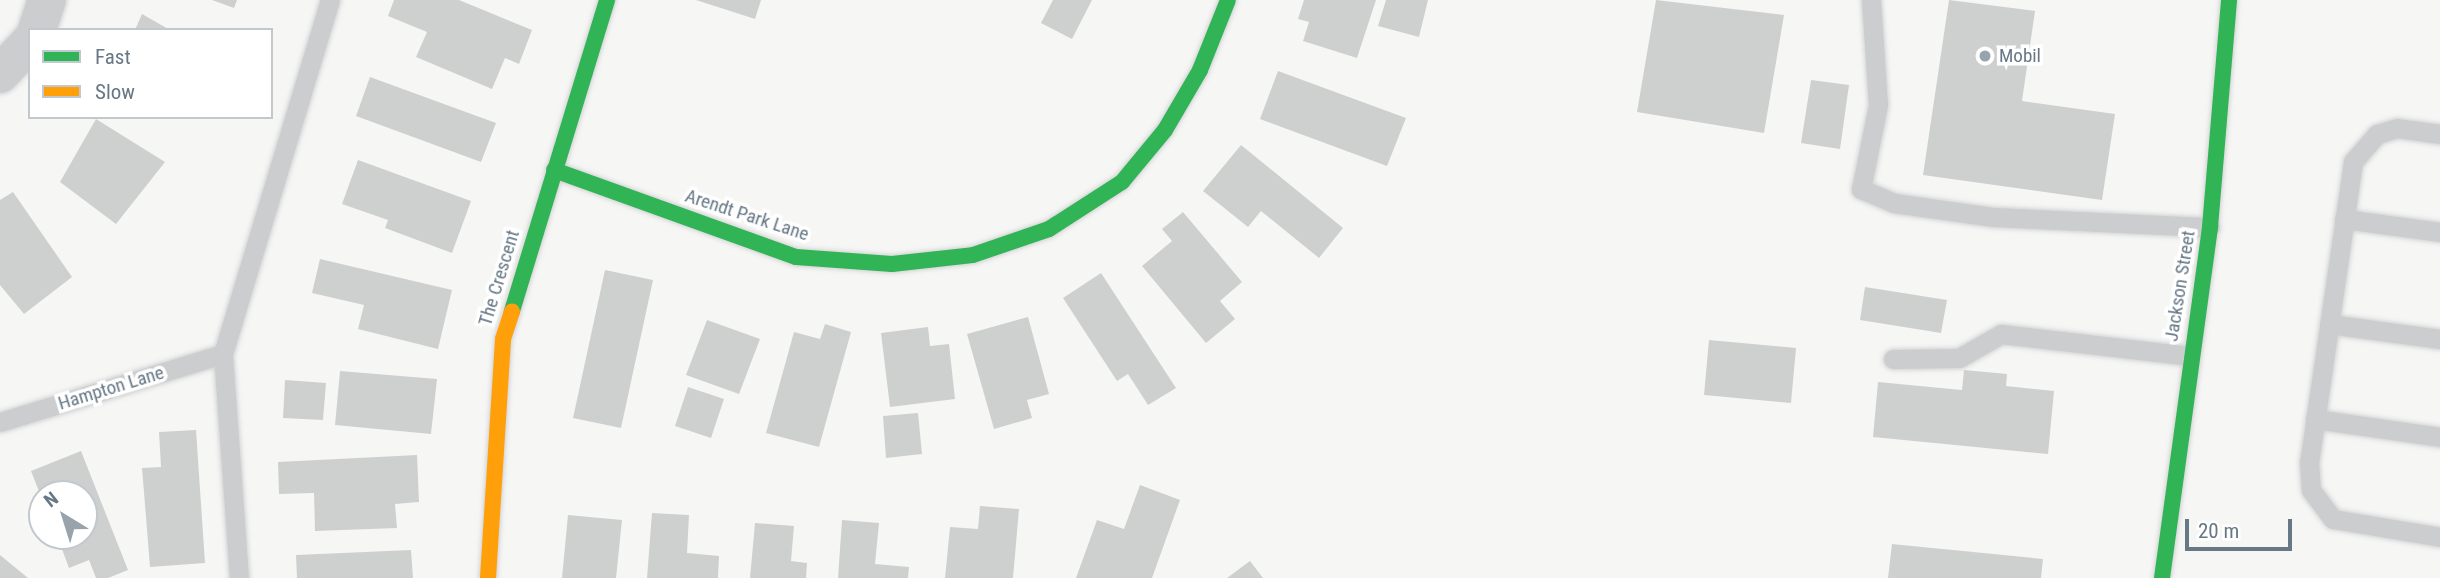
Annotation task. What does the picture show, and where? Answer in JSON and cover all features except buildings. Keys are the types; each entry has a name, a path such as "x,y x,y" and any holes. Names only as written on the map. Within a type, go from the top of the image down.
{"street":[{"path":"38,28 47,0"},
{"name":"The Crescent","path":"488,578 503,339 607,0"},
{"name":"Arendt Park Lane","path":"554,170 796,257 892,264 973,255 1049,229 1122,182 1165,130 1200,69 1228,0"},
{"name":"Jackson Street","path":"2166,578 2190,356 2210,227 2229,0"},
{"path":"0,74 28,44"}],"lane":[{"path":"239,578 223,354 330,0"},
{"path":"1871,0 1878,105 1861,189 1894,203 1994,217 2210,227"},
{"path":"2440,134 2397,128 2360,148 2344,219 2315,419 2311,490 2333,519 2440,537"},
{"path":"2344,219 2440,232"},
{"path":"2329,324 2440,339"},
{"path":"1894,359 1959,358 2001,334 2190,356"},
{"name":"Hampton Lane","path":"0,422 223,354"},
{"path":"2315,419 2440,437"}],"traffic: fast":[{"path":"512,311 607,0"},
{"path":"554,170 796,257 892,264 973,255 1049,229 1122,182 1165,130 1200,70 1228,0"},
{"path":"2162,578 2210,227 2229,0"}],"traffic: slow":[{"path":"488,578 503,339 512,311"}],"place":[{"name":"Mobil","path":"1985,56"}]}
